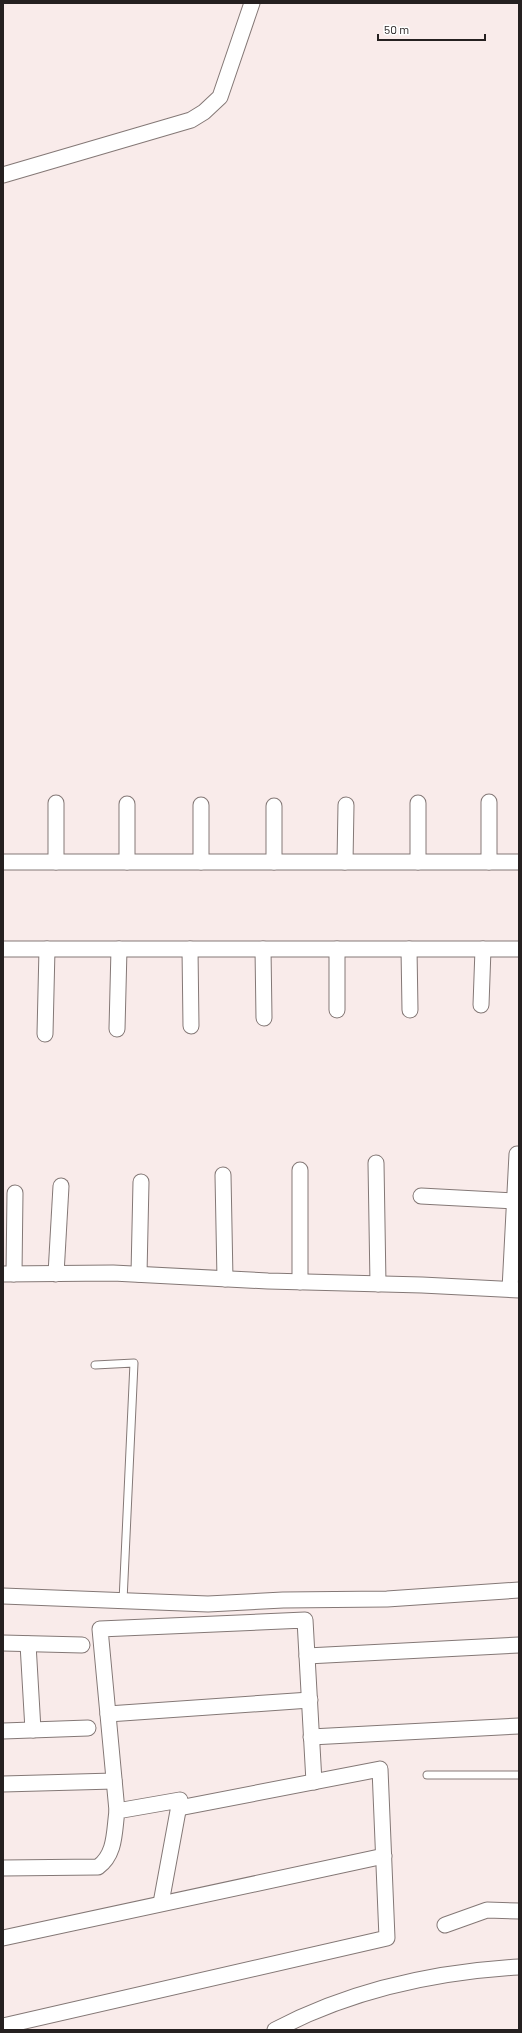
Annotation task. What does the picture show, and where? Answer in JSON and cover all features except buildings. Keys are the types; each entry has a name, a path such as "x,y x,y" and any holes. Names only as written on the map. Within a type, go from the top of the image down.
{"street":[{"path":"3,175 191,120 204,112 220,97 252,3"},
{"path":"489,802 489,862"},
{"path":"56,803 56,862"},
{"path":"418,803 418,862"},
{"path":"127,804 127,862"},
{"path":"201,805 201,862"},
{"path":"345,862 346,805"},
{"path":"274,806 274,862"},
{"path":"3,862 519,862"},
{"path":"3,949 519,950"},
{"path":"45,1034 47,949"},
{"path":"118,949 118,1029"},
{"path":"190,949 191,1026"},
{"path":"263,949 264,1018"},
{"path":"337,949 337,1010"},
{"path":"409,949 410,1010"},
{"path":"481,1005 483,949"},
{"path":"15,1193 8,1274 139,1274 300,1282 514,1289 517,1154"},
{"path":"376,1163 378,1284"},
{"path":"300,1170 300,1282"},
{"path":"223,1176 225,1279"},
{"path":"139,1274 141,1182"},
{"path":"56,1274 61,1186"},
{"path":"421,1196 515,1201"},
{"path":"3,1596 208,1604 283,1600 387,1599 519,1590"},
{"path":"3,1868 98,1867 107,1860 112,1849 117,1811 100,1629 305,1620 314,1782"},
{"path":"3,1643 82,1646"},
{"path":"28,1644 33,1730"},
{"path":"307,1656 519,1645"},
{"path":"108,1714 310,1700"},
{"path":"311,1738 519,1726"},
{"path":"3,1731 88,1728"},
{"path":"3,2026 387,1938 380,1769 179,1808"},
{"path":"3,1784 114,1781"},
{"path":"117,1811 180,1800 161,1903"},
{"path":"3,1938 384,1856"},
{"path":"445,1925 488,1910 519,1911"},
{"path":"275,2030 298,2018 354,1995 420,1978 487,1969 519,1967"}],"lane":[{"path":"96,1365 134,1364 124,1601"},
{"path":"427,1775 519,1774"}]}
